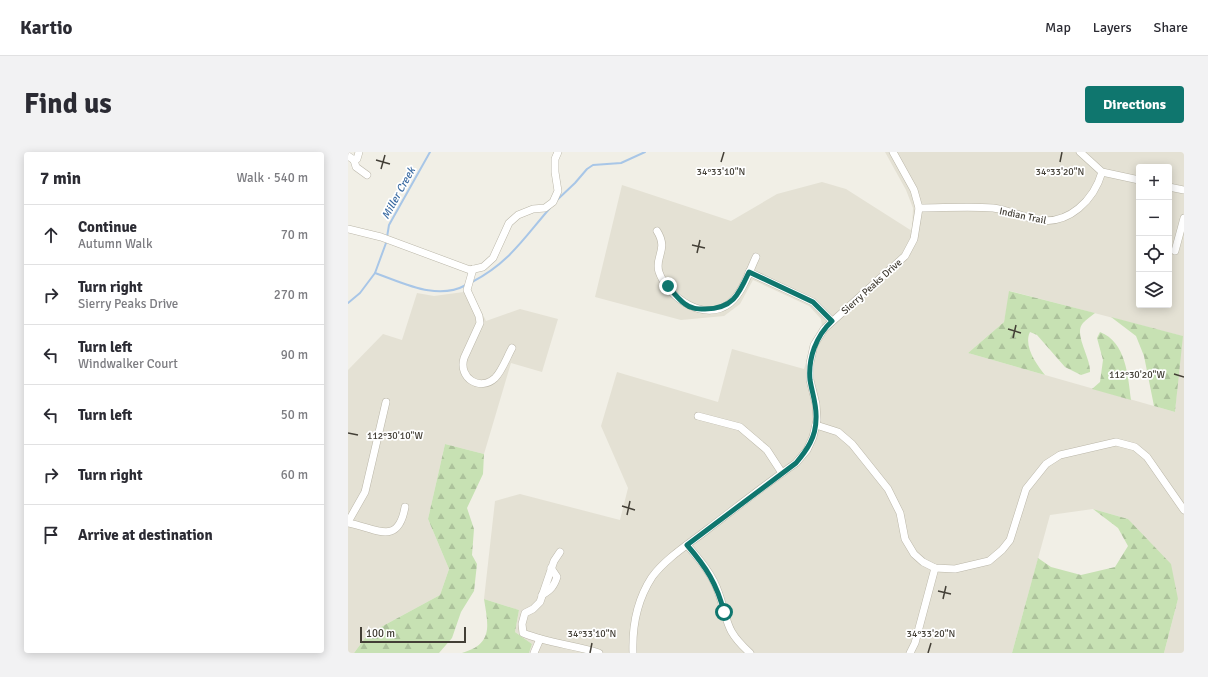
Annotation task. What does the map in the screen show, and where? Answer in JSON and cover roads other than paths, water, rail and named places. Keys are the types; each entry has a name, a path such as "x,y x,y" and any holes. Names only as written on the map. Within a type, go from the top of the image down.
{"street":[{"path":"349,152 350,157 356,167 367,175"},
{"path":"350,157 357,159 359,152"},
{"path":"348,229 381,237 417,252 473,269 483,267 494,258 509,222 518,215 533,209 545,208 553,202 558,191 555,172 555,159 558,152"},
{"name":"Sierry Peaks Drive","path":"633,653 632,633 643,594 653,577 665,564 687,545 796,463 807,450 813,437 816,425 816,404 810,380 810,363 814,346 824,329 832,321 905,256 914,239 919,208 914,190 892,152"},
{"path":"1080,152 1102,172 1136,179"},
{"name":"Indian Trail","path":"919,208 993,208 1037,220 1052,221 1069,215 1084,204 1099,184 1102,172"},
{"path":"1172,188 1184,190"},
{"path":"1175,252 1184,218"},
{"path":"657,231 662,242 658,268 659,272 668,286 686,305 698,309 726,306 737,296 756,257"},
{"path":"473,269 467,290 479,316 480,327 464,358 464,374 478,383 486,383 492,380 512,348"},
{"path":"749,272 813,302 832,321"},
{"path":"386,402 365,492 348,523 387,533 398,529 406,508"},
{"path":"698,416 740,427 767,450 782,473"},
{"path":"816,425 838,432 852,444 888,489 900,513 905,539 914,554 935,568 955,569 989,561 1002,550 1010,540 1026,489 1035,476 1060,455 1116,442 1135,447 1147,457 1184,510"},
{"path":"687,545 706,568 719,593 727,625 733,635 750,653"},
{"path":"560,552 551,568 540,602 534,609 525,613 522,624 523,633 540,639 576,646 599,653"},
{"path":"910,653 916,643 935,568"},
{"path":"534,653 540,639"}],"waterway":[{"name":"Miller Creek","path":"348,303 360,293 375,273 386,243 389,225 430,152"},
{"path":"557,200 587,169 593,165 621,163 645,152"},
{"path":"472,282 485,275 506,258 524,240 550,208"},
{"path":"375,273 420,289 432,291 444,291 466,285"}]}
